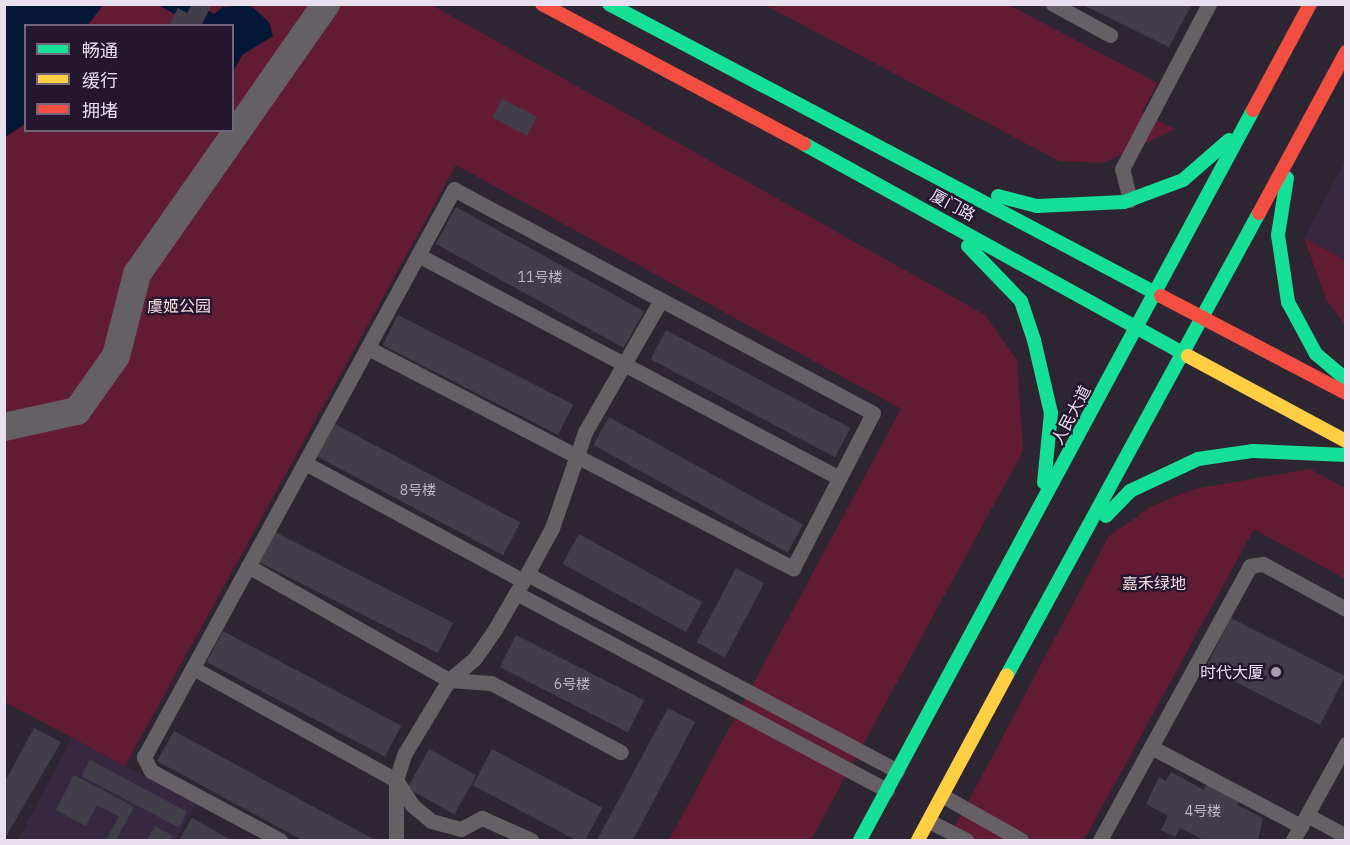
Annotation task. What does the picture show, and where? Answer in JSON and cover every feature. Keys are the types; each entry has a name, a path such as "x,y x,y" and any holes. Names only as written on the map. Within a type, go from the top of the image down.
{"main road":[{"name":"厦门路","path":"542,4 931,212 1137,328 1346,441"},
{"name":"厦门路","path":"609,4 1346,393"},
{"name":"人民大道","path":"860,840 1310,4"},
{"path":"918,840 1346,52"},
{"path":"951,184 1037,206 1105,206 1130,200 1183,180 1244,127"},
{"path":"1291,152 1278,235 1288,302 1298,329 1316,354 1346,379"},
{"path":"931,212 1020,301 1051,413 1040,508"},
{"path":"1082,541 1130,491 1198,459 1253,451 1346,455"}],"street":[{"path":"4,427 77,411 116,356 137,274 326,4"}],"lane":[{"path":"1053,4 1110,35"},
{"path":"1130,200 1122,169 1209,4"},
{"path":"280,840 144,765 193,668 454,189 873,413 793,567 368,348"},
{"path":"418,255 839,478"},
{"path":"396,840 396,780 405,753 449,680 475,658 522,583 552,528 575,455 661,300"},
{"path":"304,463 522,583 887,790"},
{"path":"1100,840 1250,566 1263,564 1346,609"},
{"path":"248,566 449,680 491,683 621,752"},
{"path":"522,583 897,771"},
{"path":"193,668 396,780 412,805 439,825 461,829 482,818 531,840"},
{"path":"1293,840 1346,744"},
{"path":"1151,747 1304,821 1346,836"},
{"path":"943,796 1021,840"},
{"path":"929,821 966,840"}],"shaded area":[{"path":"1345,161 1345,260 1304,238"},
{"path":"72,738 196,804 176,840 18,840"}],"green space":[{"name":"虞姬公园","path":"4,5 432,5 985,315 1017,360 1023,451 811,840 669,840 901,409 456,165 125,766 5,702"},
{"path":"765,5 1009,5 1158,83 1142,112 1175,129 1103,163 1059,161"},
{"path":"1304,238 1345,260 1345,325 1326,299"},
{"name":"嘉禾绿地","path":"1310,469 1345,488 1345,579 1254,529 1084,840 948,840 1109,536 1152,506 1194,489"}],"water":[{"path":"5,4 103,5 89,24 24,24 24,125 5,137"},
{"path":"158,5 197,5 214,14 223,7 250,5 269,22 273,36 242,55 234,70 234,24 192,24"}],"building":[{"path":"192,4 212,4 202,24 170,24 178,8 187,13"},
{"path":"1081,4 1192,4 1169,47"},
{"path":"502,99 537,117 527,135 492,118"},
{"path":"456,207 644,311 624,348 436,244"},
{"path":"398,315 574,404 558,435 383,345"},
{"path":"666,330 851,428 835,457 651,359"},
{"path":"609,417 803,525 788,553 593,445"},
{"path":"335,424 520,523 503,555 318,457"},
{"path":"275,532 453,623 438,653 260,562"},
{"path":"579,534 702,602 686,632 563,564"},
{"path":"736,568 764,583 725,657 697,642"},
{"name":"时代大厦","path":"1231,618 1345,676 1320,725 1206,667"},
{"path":"223,631 401,726 385,757 207,662"},
{"path":"516,635 644,700 628,732 500,667"},
{"path":"668,708 695,722 633,840 597,840"},
{"path":"34,728 61,742 4,840 4,783"},
{"path":"174,731 375,840 302,840 157,761"},
{"path":"429,749 476,775 454,815 407,788"},
{"path":"492,749 602,808 585,840 576,840 473,785"},
{"path":"90,760 187,812 179,828 82,776"},
{"path":"1171,772 1204,790 1208,782 1241,799 1237,805 1263,818 1258,840 1204,840 1180,828 1175,837 1161,830 1168,816 1146,804 1159,777 1166,781"},
{"path":"74,775 134,807 116,840 106,840 119,816 97,805 86,826 56,810"},
{"path":"192,818 231,840 179,840"},
{"path":"155,826 173,836 170,840 147,840"}],"traffic: fast":[{"path":"609,4 1161,296"},
{"path":"860,840 1253,110"},
{"path":"998,196 1037,206 1124,202 1183,180 1229,140"},
{"path":"804,144 1188,356"},
{"path":"1287,178 1278,235 1288,302 1316,354 1346,379"},
{"path":"1007,675 1259,213"},
{"path":"968,246 1021,301 1034,340 1051,413 1044,483"},
{"path":"1106,516 1130,491 1198,459 1253,451 1346,455"}],"traffic: slow":[{"path":"1188,356 1346,441"},
{"path":"918,840 1007,675"}],"traffic: jam":[{"path":"542,4 804,144"},
{"path":"1253,110 1310,4"},
{"path":"1259,213 1346,52"},
{"path":"1161,296 1346,393"}],"place":[{"name":"时代大厦","path":"1276,672"}]}
